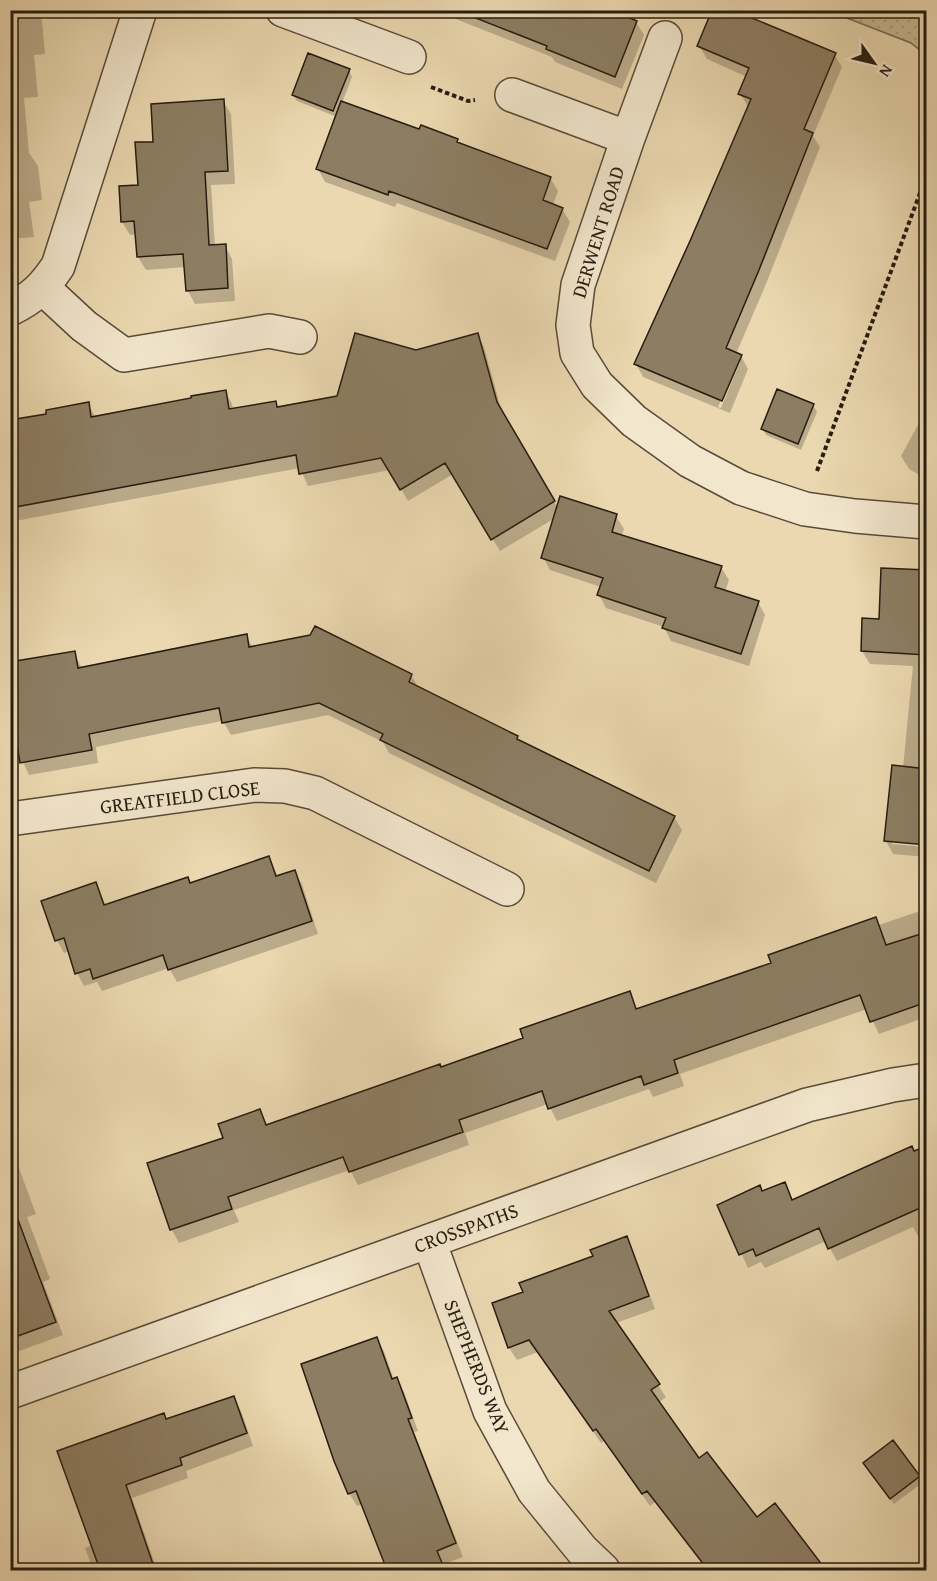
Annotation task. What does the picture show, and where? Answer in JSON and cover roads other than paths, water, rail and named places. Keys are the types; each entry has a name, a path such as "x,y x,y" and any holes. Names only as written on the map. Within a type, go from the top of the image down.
{"street":[{"path":"10,309 23,303 43,288 58,266 141,10"},
{"path":"285,11 409,57"},
{"name":"DERWENT ROAD","path":"665,38 578,285 573,325 578,353 597,385 634,420 690,461 741,488 805,509 927,522"},
{"path":"525,100 628,138"},
{"path":"43,288 84,326 124,356 269,331 300,336"},
{"name":"GREATFIELD CLOSE","path":"10,819 254,785 285,786 315,793 507,889"},
{"name":"CROSSPATHS","path":"10,1392 807,1105 893,1085 927,1080"},
{"name":"SHEPHERDS WAY","path":"429,1241 490,1411 534,1491 582,1550 603,1570"}]}
